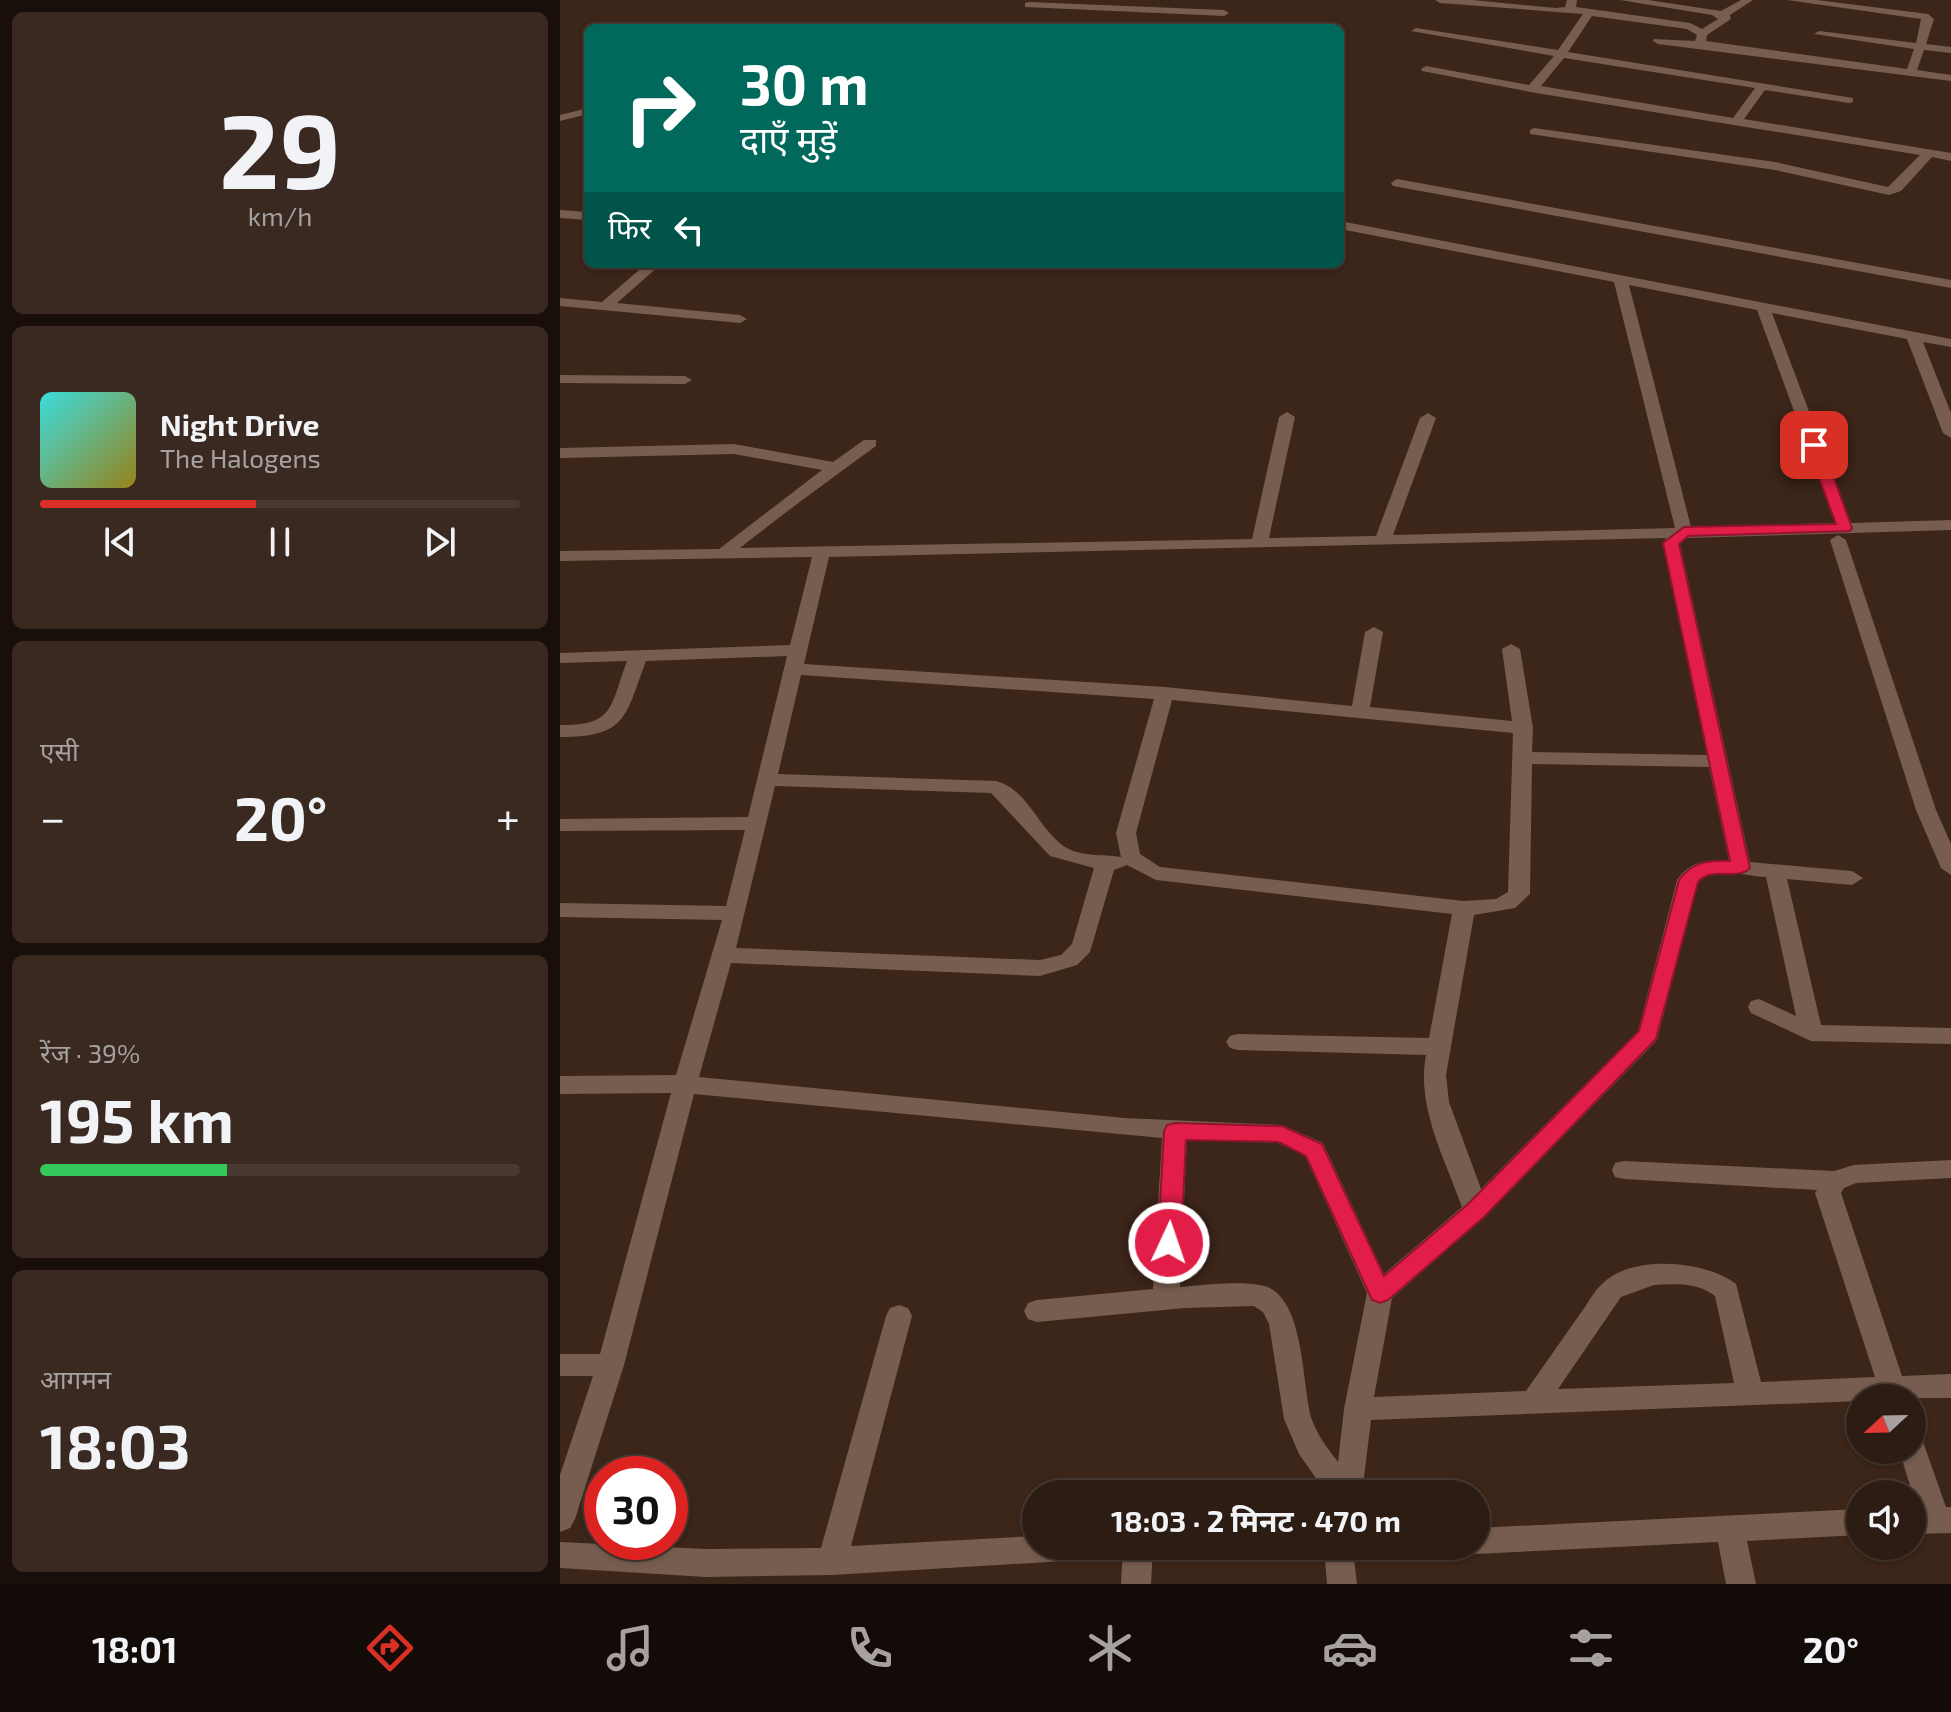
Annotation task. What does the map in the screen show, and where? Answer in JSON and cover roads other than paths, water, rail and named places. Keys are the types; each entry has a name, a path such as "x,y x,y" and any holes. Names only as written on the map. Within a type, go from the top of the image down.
{"street":[{"path":"1029,5 1222,18 1230,0"},
{"path":"1440,0 1556,11 1573,5 1589,13 1683,25 1704,40"},
{"path":"1625,0 1727,17 1704,40"},
{"path":"1722,15 1748,0"},
{"path":"1792,0 1828,20 1920,46 1951,50"},
{"path":"1924,16 1927,0"},
{"path":"1536,90 1534,85 1561,54 1589,13"},
{"path":"1828,20 1924,16 1929,19 1911,73"},
{"path":"1804,59 1828,20"},
{"path":"1416,31 1849,100"},
{"path":"1658,41 1704,40 1804,59 1951,78"},
{"path":"1426,69 1536,90 1951,157"},
{"path":"1736,122 1762,86"},
{"path":"560,118 584,112"},
{"path":"560,125 574,126"},
{"path":"1534,132 1775,166 1889,191 1897,188 1929,153"},
{"path":"1397,183 1951,284"},
{"path":"560,214 584,216"},
{"path":"1344,226 1951,343"},
{"path":"606,306 649,268"},
{"path":"1620,278 1678,537 1716,761 1741,868"},
{"path":"560,302 740,319"},
{"path":"1763,306 1842,534 1926,810 1951,868"},
{"path":"1913,335 1951,433"},
{"path":"560,379 685,380"},
{"path":"1260,541 1287,417"},
{"path":"1383,540 1428,418"},
{"path":"723,554 782,506 870,443"},
{"path":"560,453 734,449 839,468"},
{"path":"1842,534 1951,525"},
{"path":"560,567 1137,548 1260,541 1842,534 1951,538"},
{"path":"560,556 723,554 820,559 1383,553 1678,537"},
{"path":"560,1519 610,1365 685,1084 735,913 820,559"},
{"path":"1360,712 1374,632"},
{"path":"768,780 996,787 1009,795 1055,850 1080,860 1135,865 1156,873 1464,908 1511,904 1519,894 1523,728 1511,649"},
{"path":"560,731 593,731 608,725 615,717 639,655"},
{"path":"560,658 639,655 797,660 1523,728"},
{"path":"1135,865 1126,850 1126,833 1165,693"},
{"path":"1522,758 1716,761"},
{"path":"560,825 758,823"},
{"path":"723,955 1040,968 1069,960 1082,947 1106,862"},
{"path":"1380,1293 1476,1210 1649,1034 1688,880 1697,870 1713,866 1852,878"},
{"path":"1775,872 1811,1033"},
{"path":"1464,908 1434,1075 1437,1102 1476,1210"},
{"path":"560,910 735,913"},
{"path":"1759,1007 1811,1033 1951,1036"},
{"path":"1238,1042 1439,1047"},
{"path":"560,1085 685,1084 1175,1131 1282,1134 1314,1150 1380,1293 1348,1480"},
{"path":"1166,1299 1175,1131"},
{"path":"1624,1170 1835,1181 1854,1174 1951,1169"},
{"path":"1835,1181 1828,1193 1891,1384"},
{"path":"1534,1402 1612,1290 1626,1279 1647,1275 1703,1276 1719,1282 1727,1291 1750,1394"},
{"path":"1037,1311 1166,1299 1259,1295 1273,1305 1282,1324 1298,1419 1309,1445 1335,1480"},
{"path":"832,1561 899,1316"},
{"path":"560,1365 610,1365"},
{"path":"1926,1390 1951,1386"},
{"path":"1358,1409 1750,1394 1846,1394"},
{"path":"1917,1464 1933,1520"},
{"path":"1490,1540 1846,1523"},
{"path":"1730,1528 1741,1584"},
{"path":"560,1555 706,1563 832,1561 1022,1550"},
{"path":"1136,1584 1137,1560"},
{"path":"1339,1560 1342,1584"}]}
